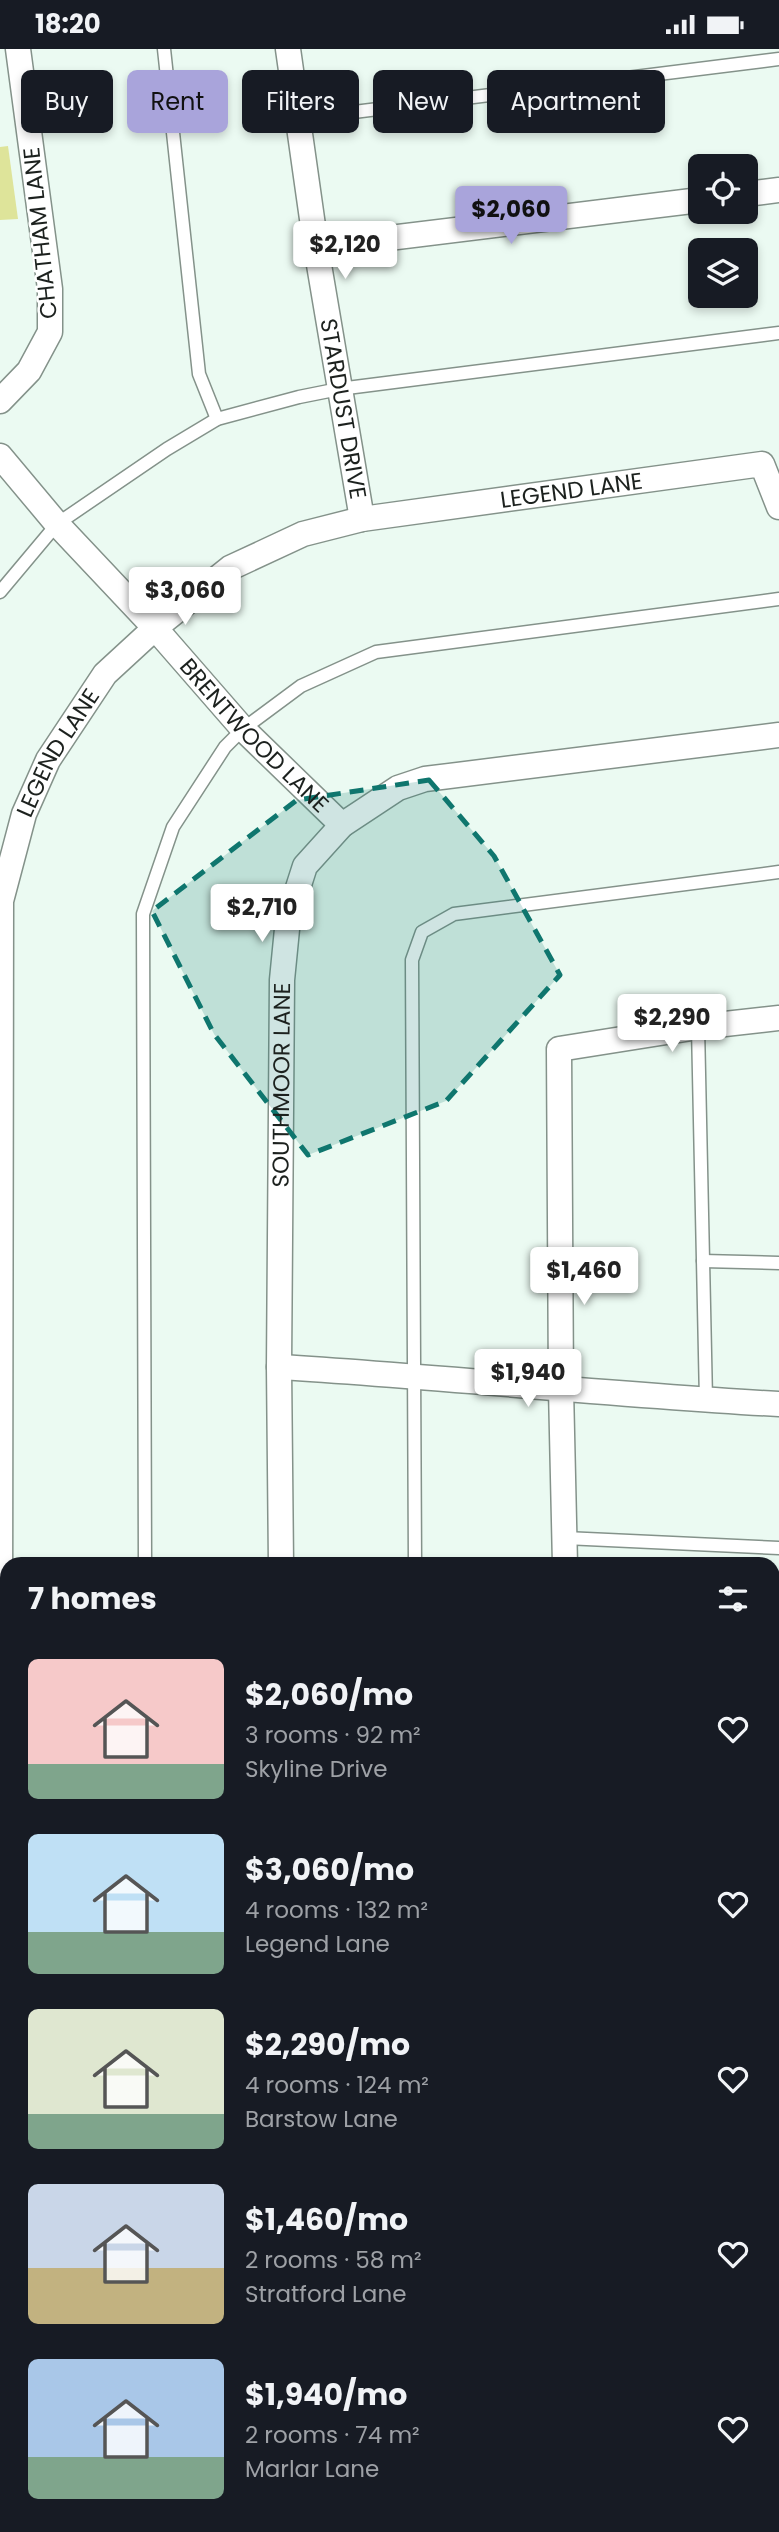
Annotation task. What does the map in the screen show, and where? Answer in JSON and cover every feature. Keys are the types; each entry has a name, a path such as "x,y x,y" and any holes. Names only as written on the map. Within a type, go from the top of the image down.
{"street":[{"name":"CHATHAM LANE","path":"0,401 29,371 50,332 50,289 18,49"},
{"name":"STARDUST DRIVE","path":"289,49 292,70"},
{"name":"STARDUST DRIVE","path":"300,133 316,247 362,519"},
{"path":"758,193 779,190"},
{"path":"316,247 688,201"},
{"name":"BRENTWOOD LANE","path":"0,456 57,524 156,628 243,729 342,825"},
{"name":"LEGEND LANE","path":"2,1557 1,901 24,814 48,760 105,674 230,568 303,534 362,519 762,464 779,507"},
{"name":"SOUTHMOOR LANE","path":"281,1557 279,1367 282,980 288,919 305,866 342,825 398,787 425,779 779,735"},
{"path":"565,1557 559,1049 698,1027 779,1019"},
{"path":"279,1367 415,1375 706,1400 779,1403"}],"lane":[{"path":"164,49 199,374 217,419"},
{"path":"359,111 779,59"},
{"path":"0,592 57,524 167,449 217,419 339,389 779,333"},
{"path":"145,1557 143,913 173,827 225,747 243,729 301,686 376,652 779,599"},
{"path":"415,1557 412,960 422,932 454,914 779,872"},
{"path":"698,1027 706,1400"},
{"path":"703,1261 779,1263"},
{"path":"565,1538 779,1548"}],"highlighted area":[{"path":"429,780 494,856 560,975 446,1101 308,1155 214,1034 152,911 297,800"}],"green space":[{"path":"8,146 18,219 0,220 0,147"}]}
